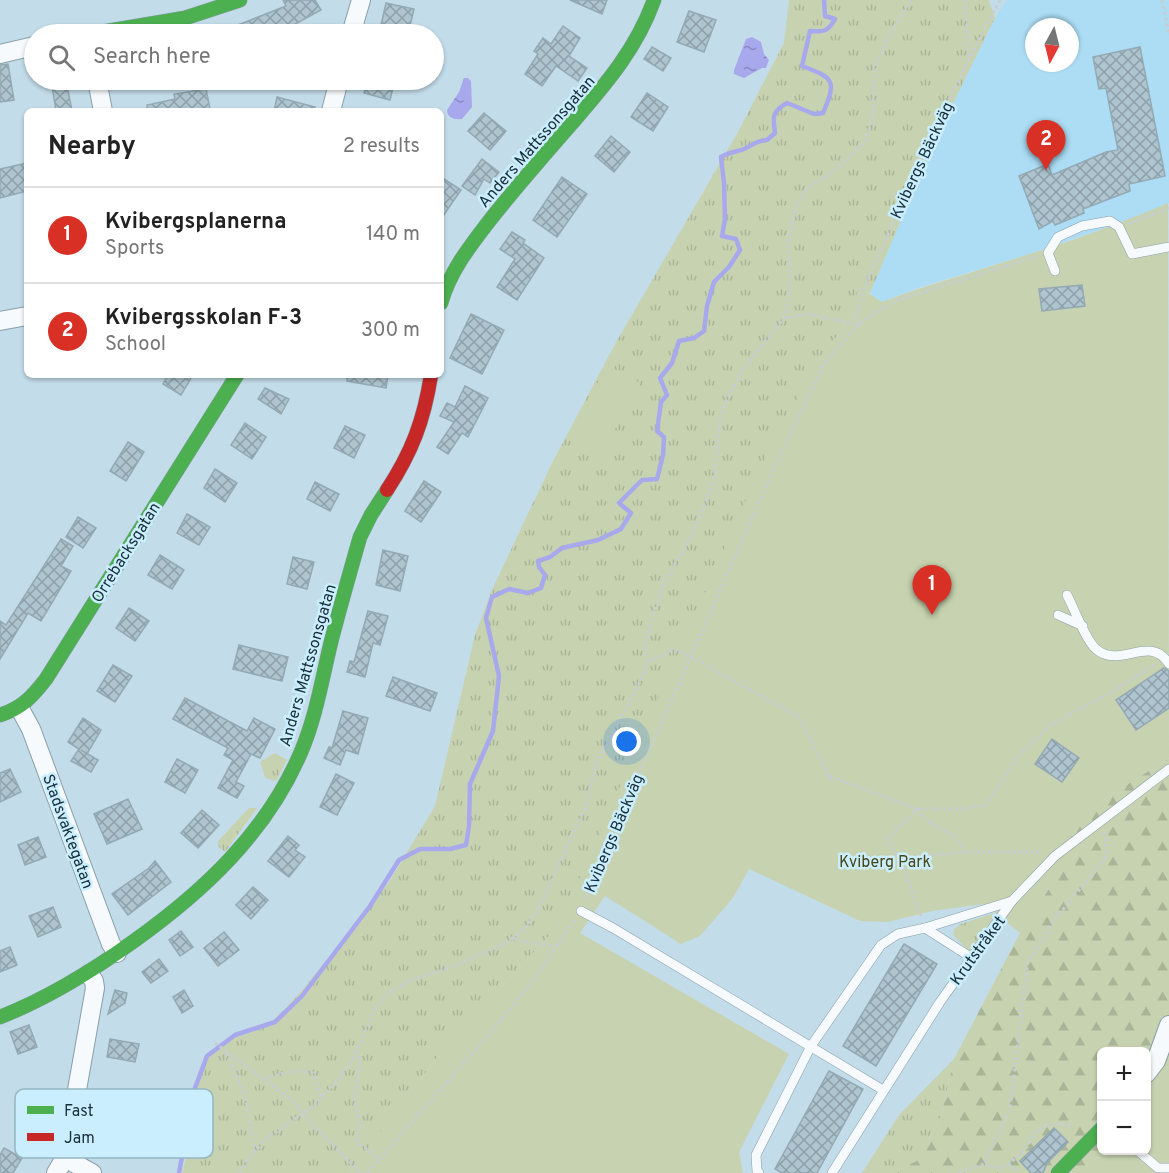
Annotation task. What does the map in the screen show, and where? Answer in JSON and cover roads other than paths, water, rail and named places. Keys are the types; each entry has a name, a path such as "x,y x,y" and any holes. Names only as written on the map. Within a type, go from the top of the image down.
{"street":[{"path":"354,24 361,0"},
{"name":"Anders Mattssonsgatan","path":"444,291 464,254 508,197 616,72 650,12 654,0"},
{"path":"144,24 188,16 229,2"},
{"path":"0,54 24,48"},
{"path":"99,90 102,108"},
{"path":"332,108 336,90"},
{"path":"0,321 24,317"},
{"name":"Orrebacksgatan","path":"20,709 46,679 235,378"},
{"name":"Anders Mattssonsgatan","path":"0,1017 20,1010 88,974 192,898 242,848 279,796 304,743 361,534 367,519 410,453 424,414 430,378"},
{"path":"0,715 20,709"},
{"name":"Stadsvaktegatan","path":"20,709 31,729 111,944 117,953"},
{"path":"75,1089 95,988 94,981 88,974"},
{"path":"1151,1068 1156,1061 1169,1025"},
{"path":"1058,1173 1097,1133"},
{"path":"60,1166 92,1173"}],"lane":[{"path":"1055,271 1048,253 1059,237 1082,226 1110,221 1119,227 1132,254 1169,247"},
{"path":"1067,595 1095,649 1113,656 1150,650 1159,652 1167,661"},
{"path":"1058,615 1083,626"},
{"name":"Krutstråket","path":"832,1173 940,1002 1012,902 1055,856 1169,769"},
{"path":"759,1173 756,1155 811,1046 881,945 898,934 1012,902"},
{"path":"581,911 884,1090"},
{"path":"925,928 972,958"},
{"path":"1143,1155 1158,1168 1169,1168"}],"water":[{"path":"752,37 761,42 764,54 769,60 766,68 744,78 734,74 734,70 746,39"},
{"path":"464,78 471,81 472,107 462,119 454,119 448,115 447,110 459,92"}],"waterway":[{"path":"195,1089 207,1056 235,1035 275,1022 302,996 370,906 399,860 420,849 450,849 466,845 470,784 493,731 499,676 486,618 492,597 509,589 528,593 541,588 545,575 538,561 550,557 562,548 598,540 621,529 631,513 619,503 642,480 657,479 663,455 664,437 657,431 661,402 667,395 660,378 672,363 679,341 694,338 704,331 707,306 714,282 729,267 740,250 736,239 722,236 725,219 721,157 767,140 775,133 774,115 787,103 814,114 823,113 830,93 830,82 821,74 802,66 810,31 825,30 835,19 825,16 824,0"},
{"path":"179,1173 182,1158"}],"place":[{"name":"Kvibergsskolan F-3","path":"1046,170"},
{"name":"Kvibergsplanerna","path":"932,615"}],"park label":[{"name":"Kviberg Park","path":"885,861"}]}
